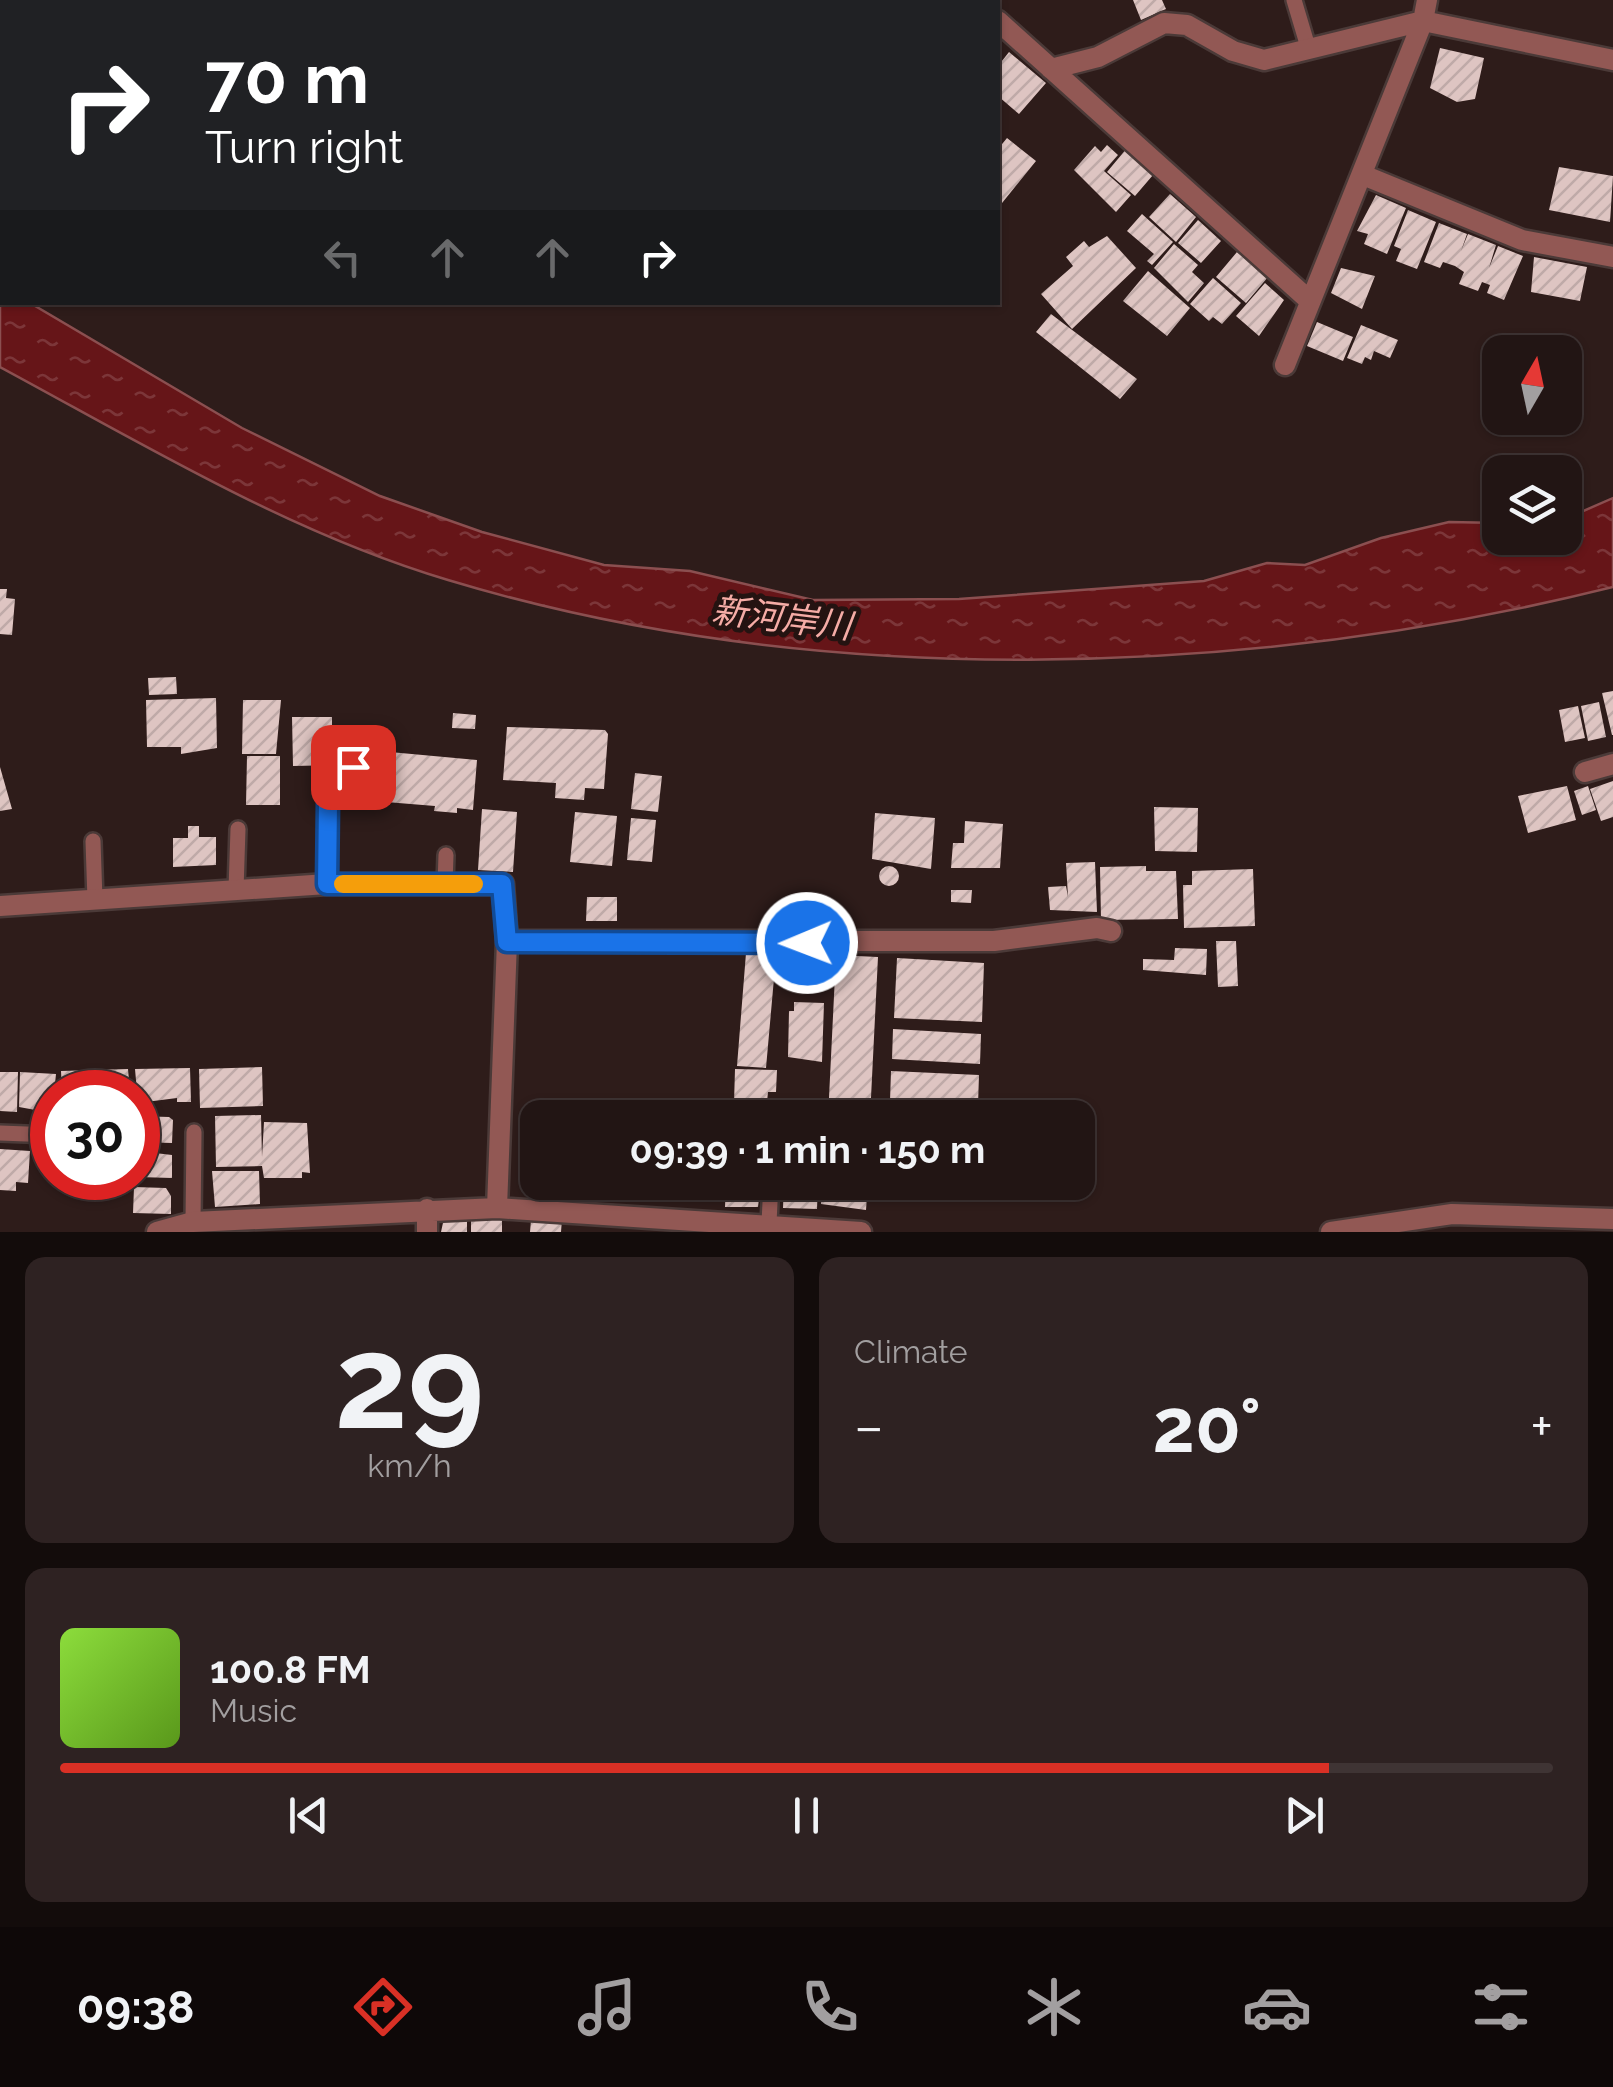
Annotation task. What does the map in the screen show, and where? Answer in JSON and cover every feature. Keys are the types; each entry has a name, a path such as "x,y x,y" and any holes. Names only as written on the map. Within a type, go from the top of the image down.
{"street":[{"path":"1284,365 1423,22 1427,0"},
{"path":"1051,69 1098,57 1164,22 1187,25 1249,58 1264,60 1423,22 1613,60"},
{"path":"1000,23 1310,301"},
{"path":"1363,175 1522,240 1613,257"},
{"path":"1585,772 1613,764"},
{"path":"0,906 327,884 502,884 507,942 506,1209 516,1232"},
{"path":"507,942 994,941 1097,928 1111,931"},
{"path":"157,1232 193,1222 349,1223 427,1210 506,1209 862,1232"},
{"path":"427,1210 427,1232"},
{"path":"1331,1232 1452,1214 1560,1224 1613,1219"}],"lane":[{"path":"1294,0 1308,47"},
{"path":"327,884 328,803 353,767"},
{"path":"236,890 238,829"},
{"path":"93,841 95,900"},
{"path":"445,884 446,855"},
{"path":"193,1222 194,1132"},
{"path":"0,1133 30,1134"},
{"path":"769,1223 771,1200"}],"water":[{"name":"新河岸川","path":"0,305 33,305 242,428 380,496 482,532 604,565 690,571 813,600 959,599 1204,581 1267,563 1305,565 1381,538 1449,522 1482,523 1482,555 1582,555 1582,512 1613,498 1613,587 1472,618 1326,640 1178,654 1029,660 881,655 733,641 588,616 448,580 332,538 164,456 0,367"}],"building":[{"path":"1133,0 1162,0 1166,9 1141,20"},
{"path":"1440,48 1484,58 1475,99 1457,102 1430,88"},
{"path":"1009,52 1046,83 1019,114 1000,98 1000,63"},
{"path":"1007,138 1036,161 1000,206 1000,147"},
{"path":"1107,145 1118,155 1104,171 1131,195 1116,212 1074,170 1095,146 1101,152"},
{"path":"1127,148 1153,175 1135,196 1107,172"},
{"path":"1559,167 1613,176 1610,222 1549,210"},
{"path":"1170,194 1196,217 1176,242 1149,217"},
{"path":"1376,195 1406,208 1387,254 1364,244 1368,234 1357,231"},
{"path":"1408,210 1436,222 1417,269 1396,261 1401,249 1394,246"},
{"path":"1142,214 1173,242 1152,265 1147,261 1154,254 1127,231"},
{"path":"1198,220 1221,241 1201,263 1178,243"},
{"path":"1439,223 1467,234 1461,251 1468,234 1496,245 1489,268 1498,246 1523,256 1504,300 1487,293 1490,285 1482,282 1478,291 1459,284 1464,272 1455,266 1443,262 1440,268 1424,262"},
{"path":"1107,236 1136,268 1072,329 1041,294 1073,266 1066,257 1084,241 1089,247"},
{"path":"1174,244 1198,265 1192,272 1204,283 1188,302 1154,268"},
{"path":"1237,252 1268,277 1246,303 1216,277"},
{"path":"1534,257 1587,267 1580,301 1531,292"},
{"path":"1341,268 1375,276 1362,309 1331,293"},
{"path":"1148,271 1190,308 1167,336 1123,301"},
{"path":"1213,278 1241,303 1222,324 1213,317 1209,321 1190,304"},
{"path":"1265,283 1284,300 1259,336 1236,316"},
{"path":"1051,314 1137,379 1120,399 1036,332"},
{"path":"1317,322 1353,337 1343,361 1307,346"},
{"path":"1361,325 1398,340 1390,358 1374,351 1371,360 1365,357 1362,364 1347,358"},
{"path":"0,589 7,589 6,598 15,599 12,635 0,634"},
{"path":"176,677 177,694 149,695 148,678"},
{"path":"1613,691 1613,735 1612,735 1602,693"},
{"path":"216,698 217,748 181,754 181,747 147,747 146,700"},
{"path":"243,700 281,700 276,754 242,754"},
{"path":"1599,702 1606,737 1588,741 1581,706"},
{"path":"1578,706 1585,738 1565,742 1559,710"},
{"path":"453,713 476,715 475,729 452,728"},
{"path":"292,717 332,717 332,733 341,733 341,765 293,766"},
{"path":"507,727 605,730 608,734 604,789 585,788 584,800 555,798 556,783 503,780"},
{"path":"390,752 477,760 473,810 434,811 435,806 386,802"},
{"path":"247,756 280,756 280,805 246,805"},
{"path":"0,767 12,809 0,811"},
{"path":"635,773 662,776 658,812 631,809"},
{"path":"1613,781 1613,817 1601,821 1590,789"},
{"path":"1567,786 1576,820 1528,833 1518,796"},
{"path":"1588,786 1596,810 1582,815 1574,791"},
{"path":"1154,807 1198,808 1197,852 1155,851"},
{"path":"482,809 517,812 513,872 478,870"},
{"path":"575,812 617,816 612,866 570,862"},
{"path":"875,813 935,818 931,869 872,859"},
{"path":"631,818 656,820 652,862 627,860"},
{"path":"965,821 1003,824 1000,868 951,868 953,843 964,843"},
{"path":"188,826 199,826 199,837 216,837 216,865 173,867 173,838 188,838"},
{"path":"1095,862 1097,912 1050,910 1048,887 1066,886 1068,897 1066,863"},
{"path":"889,866 899,876 889,886 879,876"},
{"path":"1146,866 1146,871 1176,871 1178,919 1101,920 1100,867"},
{"path":"1253,869 1255,926 1184,928 1183,885 1192,885 1192,871"},
{"path":"951,890 972,890 971,903 951,902"},
{"path":"587,897 617,897 617,921 586,921"},
{"path":"1216,941 1236,941 1238,986 1218,987"},
{"path":"1175,948 1207,949 1206,975 1143,970 1143,959 1174,960"},
{"path":"746,953 776,956 766,1068 737,1066"},
{"path":"836,955 878,957 871,1100 829,1100"},
{"path":"897,958 984,963 982,1022 894,1018"},
{"path":"794,1002 824,1003 822,1062 788,1057 789,1011 794,1011"},
{"path":"893,1029 981,1034 980,1064 892,1059"},
{"path":"262,1067 263,1106 200,1108 199,1069"},
{"path":"190,1068 191,1102 177,1102 177,1098 160,1100 160,1070 135,1069"},
{"path":"735,1069 777,1070 776,1092 768,1092 767,1100 734,1100"},
{"path":"891,1071 979,1075 978,1100 890,1100"},
{"path":"0,1072 18,1072 17,1112 0,1111"},
{"path":"20,1072 30,1073 30,1109 19,1107"},
{"path":"261,1115 262,1157 264,1122 307,1123 310,1173 302,1172 302,1178 264,1178 262,1166 216,1167 215,1116"},
{"path":"160,1117 173,1120 172,1143 160,1143"},
{"path":"0,1149 30,1151 28,1183 16,1182 16,1191 0,1190"},
{"path":"160,1154 172,1155 172,1178 160,1178"},
{"path":"212,1171 259,1171 260,1204 215,1207"},
{"path":"160,1188 166,1188 171,1196 171,1214 133,1213 134,1200 160,1200"},
{"path":"725,1200 759,1200 758,1207 725,1207"},
{"path":"783,1200 817,1200 817,1209 783,1208"},
{"path":"821,1200 867,1200 866,1210 821,1204"},
{"path":"467,1217 467,1232 441,1232 444,1218"},
{"path":"471,1218 502,1220 502,1232 471,1232"},
{"path":"562,1219 561,1232 530,1232 531,1220"}],"slow traffic":[{"path":"343,884 474,884"}],"route":[{"path":"353,767 337,784 328,803 327,884 502,884 507,942 807,943"}]}
